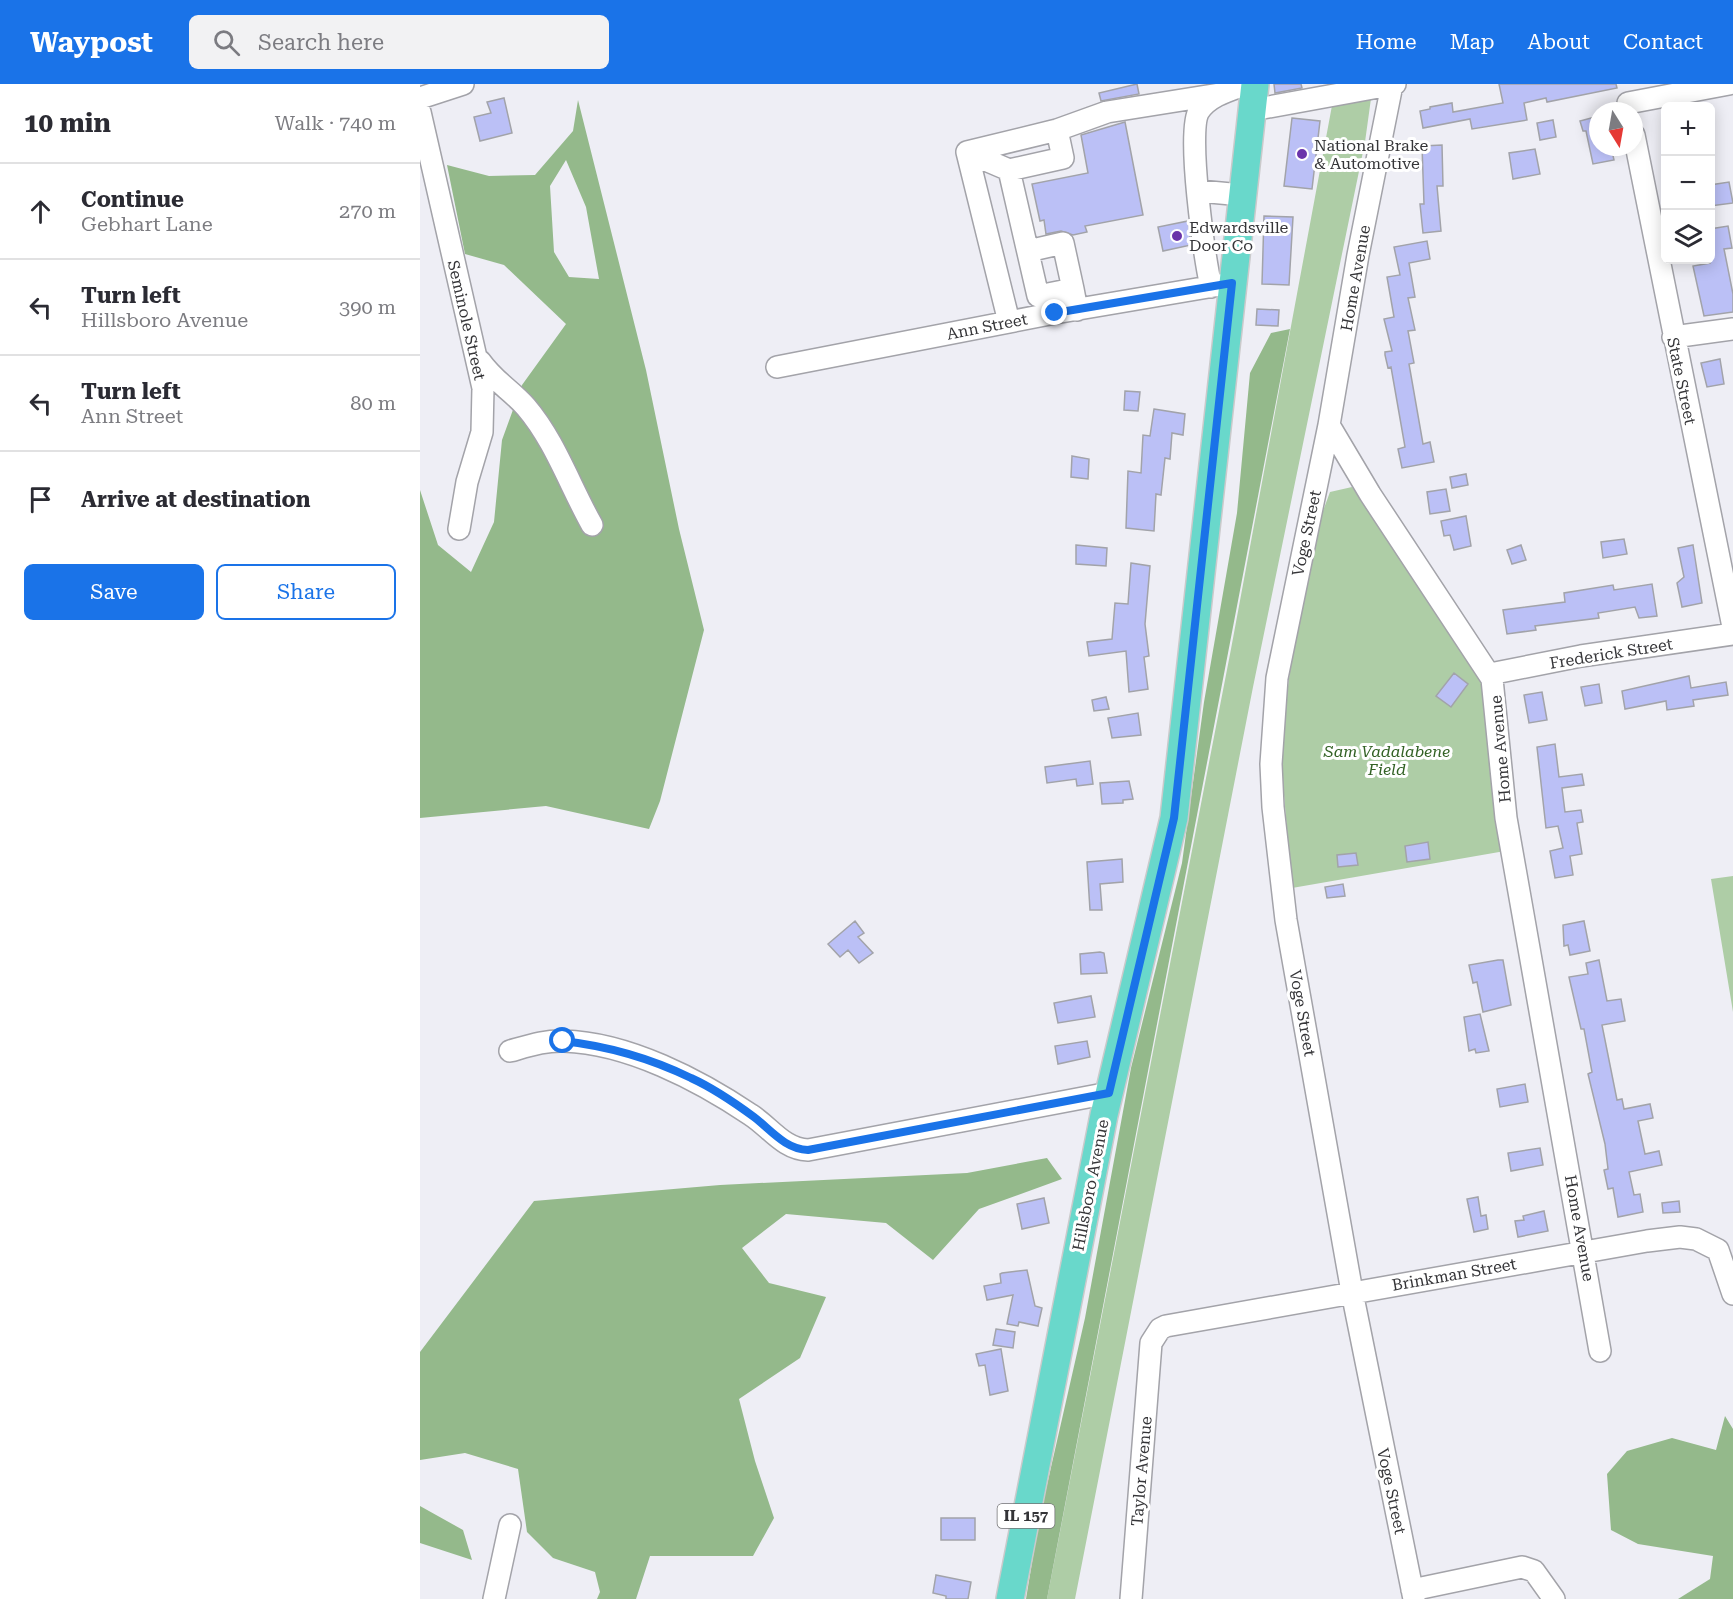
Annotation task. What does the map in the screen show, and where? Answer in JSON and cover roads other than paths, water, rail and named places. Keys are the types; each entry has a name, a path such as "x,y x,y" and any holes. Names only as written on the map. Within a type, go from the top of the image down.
{"main road":[{"name":"Hillsboro Avenue","path":"1010,1599 1109,1093 1174,818 1222,285 1236,247 1252,93"}],"street":[{"path":"427,92 463,84"},
{"path":"967,152 1057,130 1107,112 1220,94 1393,84"},
{"name":"Home Avenue","path":"1393,84 1358,255 1329,425 1370,494 1490,674 1495,688 1506,818 1600,1351"},
{"path":"1627,99 1703,86 1729,84"},
{"path":"1220,94 1206,103 1197,113 1195,153 1204,248 1222,285"},
{"name":"Seminole Street","path":"420,112 483,388 482,432 467,482 459,529"},
{"path":"967,152 1009,170 1063,158 1057,130"},
{"path":"967,152 1007,312 1038,296 1075,300 1063,243 1028,251"},
{"name":"State Street","path":"1638,156 1733,627"},
{"path":"1009,170 1038,296"},
{"path":"1198,191 1242,195"},
{"path":"1204,248 1236,247"},
{"name":"Ann Street","path":"777,367 1007,312 1075,300 1222,285"},
{"path":"1673,337 1733,329"},
{"path":"474,353 493,379 525,406 554,447 592,525"},
{"name":"Voge Street","path":"1329,425 1277,678 1271,764 1276,838 1286,920 1352,1292 1413,1594"},
{"name":"Frederick Street","path":"1490,674 1581,656 1733,634"},
{"path":"510,1051 540,1043 563,1041 618,1050 691,1078 749,1113 772,1135 798,1149 808,1150 1109,1093"},
{"name":"Brinkman Street","path":"1151,1343 1160,1329 1173,1324 1584,1251 1680,1237 1696,1239 1718,1250 1733,1294"},
{"name":"Taylor Avenue","path":"1131,1599 1151,1343"},
{"path":"494,1599 510,1525"},
{"path":"1413,1594 1522,1567 1534,1571 1554,1599"}],"place":[{"name":"National Brake & Automotive","path":"1302,154"},
{"name":"Edwardsville Door Co","path":"1177,236"}],"park label":[{"name":"Sam Vadalabene Field","path":"1387,760"}]}
